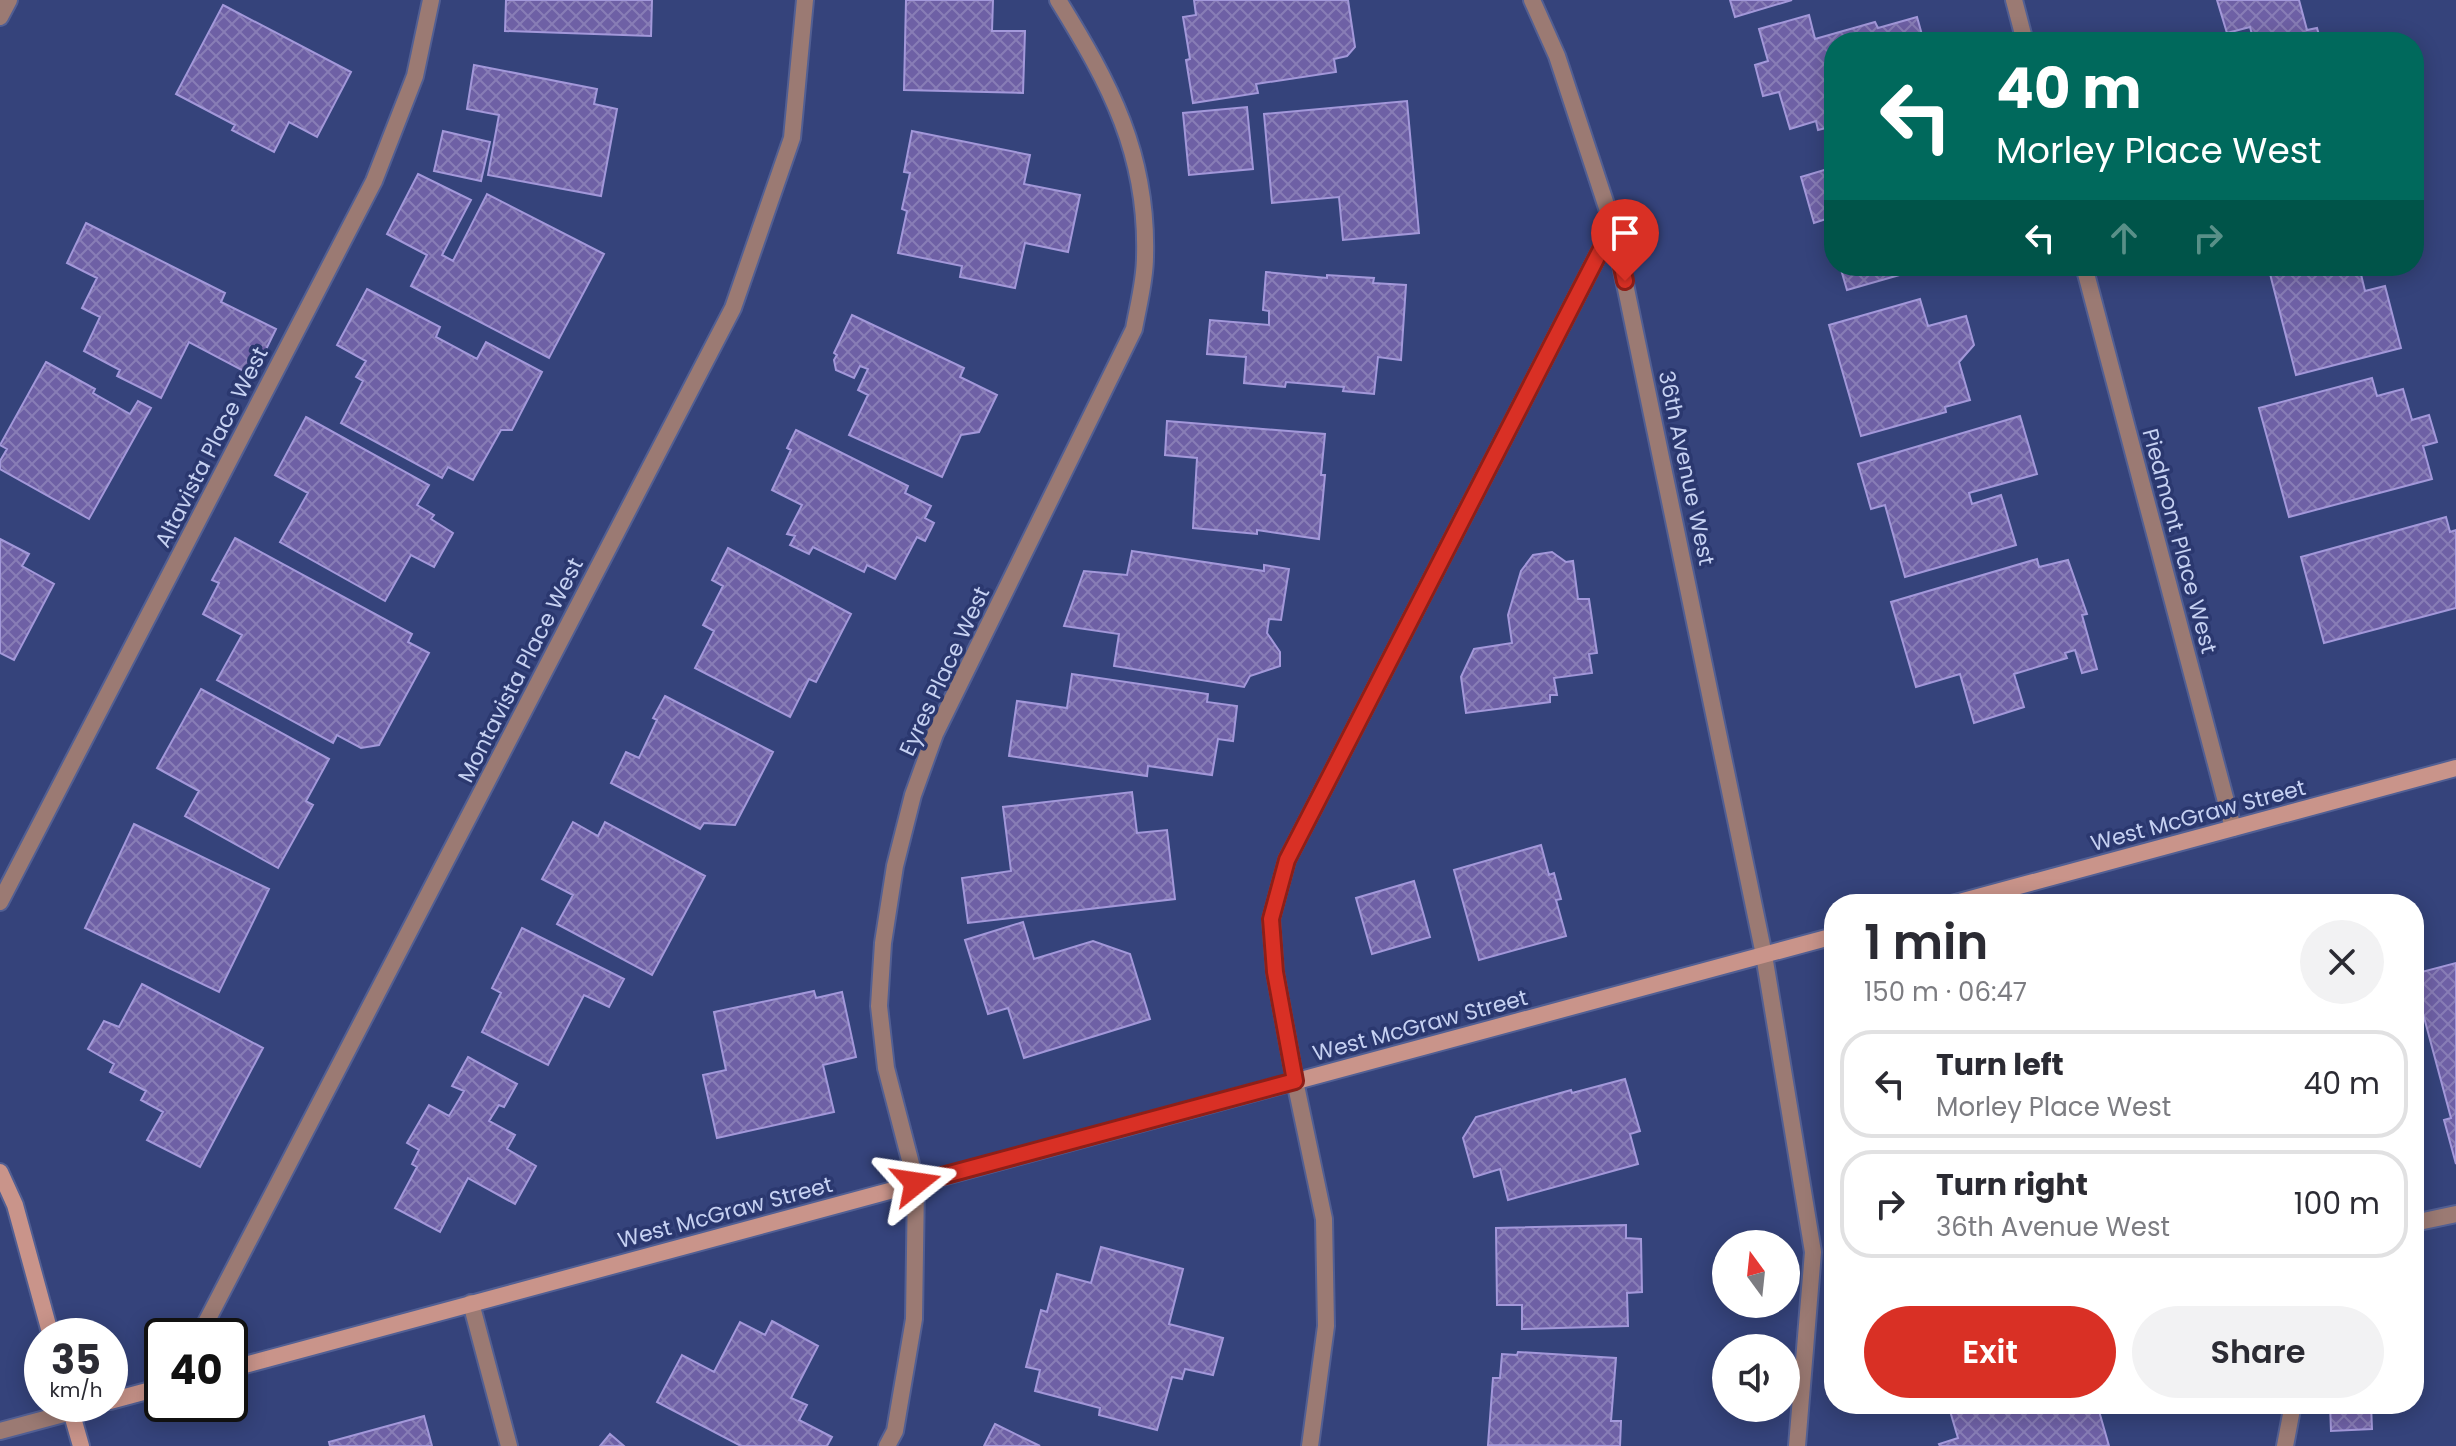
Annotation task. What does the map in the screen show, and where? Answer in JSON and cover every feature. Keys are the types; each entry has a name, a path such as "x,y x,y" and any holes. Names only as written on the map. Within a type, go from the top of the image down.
{"street":[{"path":"0,17 9,0"},
{"name":"Altavista Place West","path":"0,902 374,181 415,76 431,0"},
{"name":"Montavista Place West","path":"208,1318 733,308 792,138 805,0"},
{"name":"Eyres Place West","path":"887,1446 895,1431 914,1319 916,1183 886,1068 879,1006 883,943 895,866 913,795 935,734 1134,329 1145,259 1143,192 1123,118 1090,51 1058,0"},
{"name":"36th Avenue West","path":"1532,0 1557,56 1613,226 1764,955 1813,1252 1797,1446"},
{"path":"2014,0 2022,32"},
{"path":"1310,1446 1326,1326 1324,1219 1275,972 1271,919 1287,860 1613,226"},
{"name":"Piedmont Place West","path":"2087,276 2233,828"},
{"name":"West McGraw Street","path":"1989,894 2456,768"},
{"name":"West McGraw Street","path":"248,1364 1824,939"},
{"path":"0,1172 15,1205 46,1318"},
{"path":"2424,1221 2456,1214"},
{"path":"471,1303 509,1446"},
{"path":"2285,1446 2291,1414"},
{"path":"0,1431 27,1422"},
{"path":"74,1422 81,1446"}],"building":[{"path":"506,0 652,0 651,36 505,31"},
{"path":"906,0 993,0 992,31 1025,31 1023,93 904,90"},
{"path":"1194,0 1348,0 1355,47 1347,56 1334,59 1336,72 1256,84 1258,93 1193,103 1183,17 1196,15"},
{"path":"1730,0 1792,0 1735,17"},
{"path":"2217,0 2299,0 2307,30 2317,28 2318,32 2251,32 2250,27 2227,32"},
{"path":"223,5 351,72 317,137 289,122 274,152 232,130 235,125 176,94"},
{"path":"1809,15 1815,39 1824,36 1824,128 1818,130 1816,121 1790,129 1779,92 1763,96 1755,65 1768,61 1759,29"},
{"path":"1917,17 1921,32 1840,32 1875,22 1878,28"},
{"path":"474,65 597,89 594,104 617,109 601,196 488,175 499,115 467,109"},
{"path":"1407,101 1419,233 1343,240 1339,197 1272,203 1264,114"},
{"path":"1247,107 1253,169 1189,175 1183,113"},
{"path":"443,131 490,142 481,181 434,171"},
{"path":"912,131 1030,155 1024,184 1080,195 1068,252 1025,243 1015,288 960,277 962,266 898,253 907,211 902,209 910,173 904,172"},
{"path":"1824,170 1824,220 1814,223 1801,177"},
{"path":"418,174 471,200 442,255 453,261 487,194 604,254 549,358 411,286 427,255 387,234"},
{"path":"86,223 225,293 221,302 276,329 253,376 189,342 161,398 117,376 120,370 84,351 100,317 82,308 97,278 67,263"},
{"path":"1266,272 1327,278 1327,275 1374,278 1373,283 1406,285 1401,360 1378,357 1374,394 1343,391 1344,387 1286,382 1285,387 1244,383 1246,357 1207,354 1210,320 1269,325 1269,311 1263,310"},
{"path":"1843,276 1896,276 1847,290"},
{"path":"2271,276 2361,276 2365,291 2385,286 2401,348 2296,375"},
{"path":"367,289 440,327 436,337 477,359 486,342 542,372 512,430 501,430 473,480 448,467 442,478 341,423 363,381 356,377 366,361 337,345"},
{"path":"1920,299 1928,326 1966,316 1974,345 1959,362 1970,400 1945,407 1946,412 1861,436 1829,325"},
{"path":"852,315 964,368 960,377 997,395 979,432 961,435 942,477 849,435 868,395 858,390 868,369 860,366 854,378 836,370 834,360 837,355 834,353"},
{"path":"46,362 95,389 93,393 130,414 138,401 151,408 89,519 0,469 0,461 7,449 0,445"},
{"path":"2372,378 2377,396 2403,389 2412,420 2429,415 2437,442 2423,446 2432,479 2289,517 2259,408"},
{"path":"2020,416 2037,474 1969,493 1972,504 2001,495 2016,545 1905,577 1885,505 1871,509 1858,464"},
{"path":"306,417 429,485 417,505 434,515 431,519 453,533 434,567 411,555 385,601 280,542 308,493 275,475"},
{"path":"1167,421 1325,434 1319,539 1257,530 1257,534 1193,528 1197,458 1165,455"},
{"path":"796,430 908,486 905,493 931,506 925,518 934,523 925,541 917,537 895,579 867,565 864,572 813,547 809,554 790,545 795,536 787,534 802,505 772,490 791,450 787,448"},
{"path":"2446,517 2450,532 2456,530 2456,608 2324,643 2301,557"},
{"path":"235,538 412,634 408,642 429,653 379,745 361,748 337,735 333,743 217,680 242,635 203,614 219,583 212,580"},
{"path":"0,539 29,554 22,566 54,584 14,660 0,653"},
{"path":"728,548 851,614 816,682 809,679 790,717 695,668 714,631 703,625 723,586 712,580"},
{"path":"1132,551 1264,571 1264,565 1289,569 1281,620 1269,619 1267,633 1280,652 1280,666 1250,676 1244,687 1114,666 1119,634 1064,626 1084,571 1127,575"},
{"path":"1552,552 1566,562 1573,561 1578,599 1589,599 1597,653 1589,654 1592,673 1554,678 1557,695 1550,695 1550,702 1466,713 1461,677 1474,649 1512,643 1508,615 1521,571 1533,555"},
{"path":"2037,559 2039,567 2068,560 2087,614 2082,615 2097,669 2082,673 2075,650 2065,653 2067,658 2014,674 2024,707 1974,723 1960,674 1916,687 1891,602"},
{"path":"1072,674 1208,694 1207,702 1237,706 1233,741 1218,739 1212,775 1148,766 1147,776 1009,756 1017,701 1067,708"},
{"path":"201,689 329,759 306,801 313,805 278,868 185,816 199,791 157,768"},
{"path":"665,696 773,752 735,825 704,823 700,829 611,783 626,752 639,758 657,720 653,718"},
{"path":"1132,792 1137,833 1167,830 1175,899 968,923 962,878 1011,871 1003,807"},
{"path":"573,822 598,836 605,822 705,876 652,975 557,924 573,895 542,879"},
{"path":"134,824 269,889 219,992 85,928"},
{"path":"1541,845 1549,875 1554,873 1561,899 1556,900 1566,936 1479,960 1454,870"},
{"path":"1414,881 1430,937 1372,954 1356,898"},
{"path":"1023,922 1034,959 1093,941 1130,954 1150,1019 1024,1058 1008,1008 988,1014 965,940"},
{"path":"522,928 624,979 609,1007 584,995 548,1065 482,1032 501,993 492,988"},
{"path":"2456,963 2456,1164 2444,1120 2451,1118 2424,1017 2424,971"},
{"path":"142,984 263,1048 200,1167 147,1140 163,1112 141,1100 146,1091 110,1072 114,1064 88,1049 104,1021 119,1027"},
{"path":"814,991 816,998 842,992 856,1057 823,1065 834,1112 717,1138 703,1075 726,1070 714,1012"},
{"path":"468,1057 517,1084 504,1107 499,1105 489,1121 515,1135 507,1149 536,1166 515,1204 468,1178 440,1232 395,1208 417,1167 412,1164 419,1150 407,1143 429,1105 449,1116 464,1091 452,1086"},
{"path":"1625,1079 1640,1131 1630,1134 1638,1164 1508,1200 1500,1169 1474,1177 1463,1138 1476,1117 1571,1090 1572,1093"},
{"path":"1626,1225 1626,1238 1641,1239 1642,1292 1627,1293 1628,1326 1522,1329 1522,1305 1497,1305 1496,1228"},
{"path":"1101,1247 1183,1269 1169,1324 1223,1338 1213,1375 1185,1369 1182,1379 1172,1377 1157,1430 1099,1415 1100,1408 1035,1391 1040,1370 1026,1367 1041,1310 1047,1312 1057,1274 1091,1283"},
{"path":"772,1321 818,1346 791,1398 807,1405 799,1420 832,1437 827,1446 741,1446 657,1402 682,1355 714,1372 740,1322 765,1335"},
{"path":"1518,1352 1616,1358 1611,1421 1621,1421 1620,1446 1488,1445 1493,1378 1500,1378 1502,1354 1517,1355"},
{"path":"1951,1414 2100,1414 2109,1446 1939,1444 1958,1438"},
{"path":"2330,1414 2371,1414 2372,1429 2331,1431"},
{"path":"424,1416 432,1446 330,1446 329,1442"},
{"path":"995,1424 1040,1446 984,1446"},
{"path":"610,1434 624,1446 600,1446"}],"route":[{"path":"916,1183 1295,1081 1275,972 1271,919 1287,860 1613,226 1625,281"}]}
